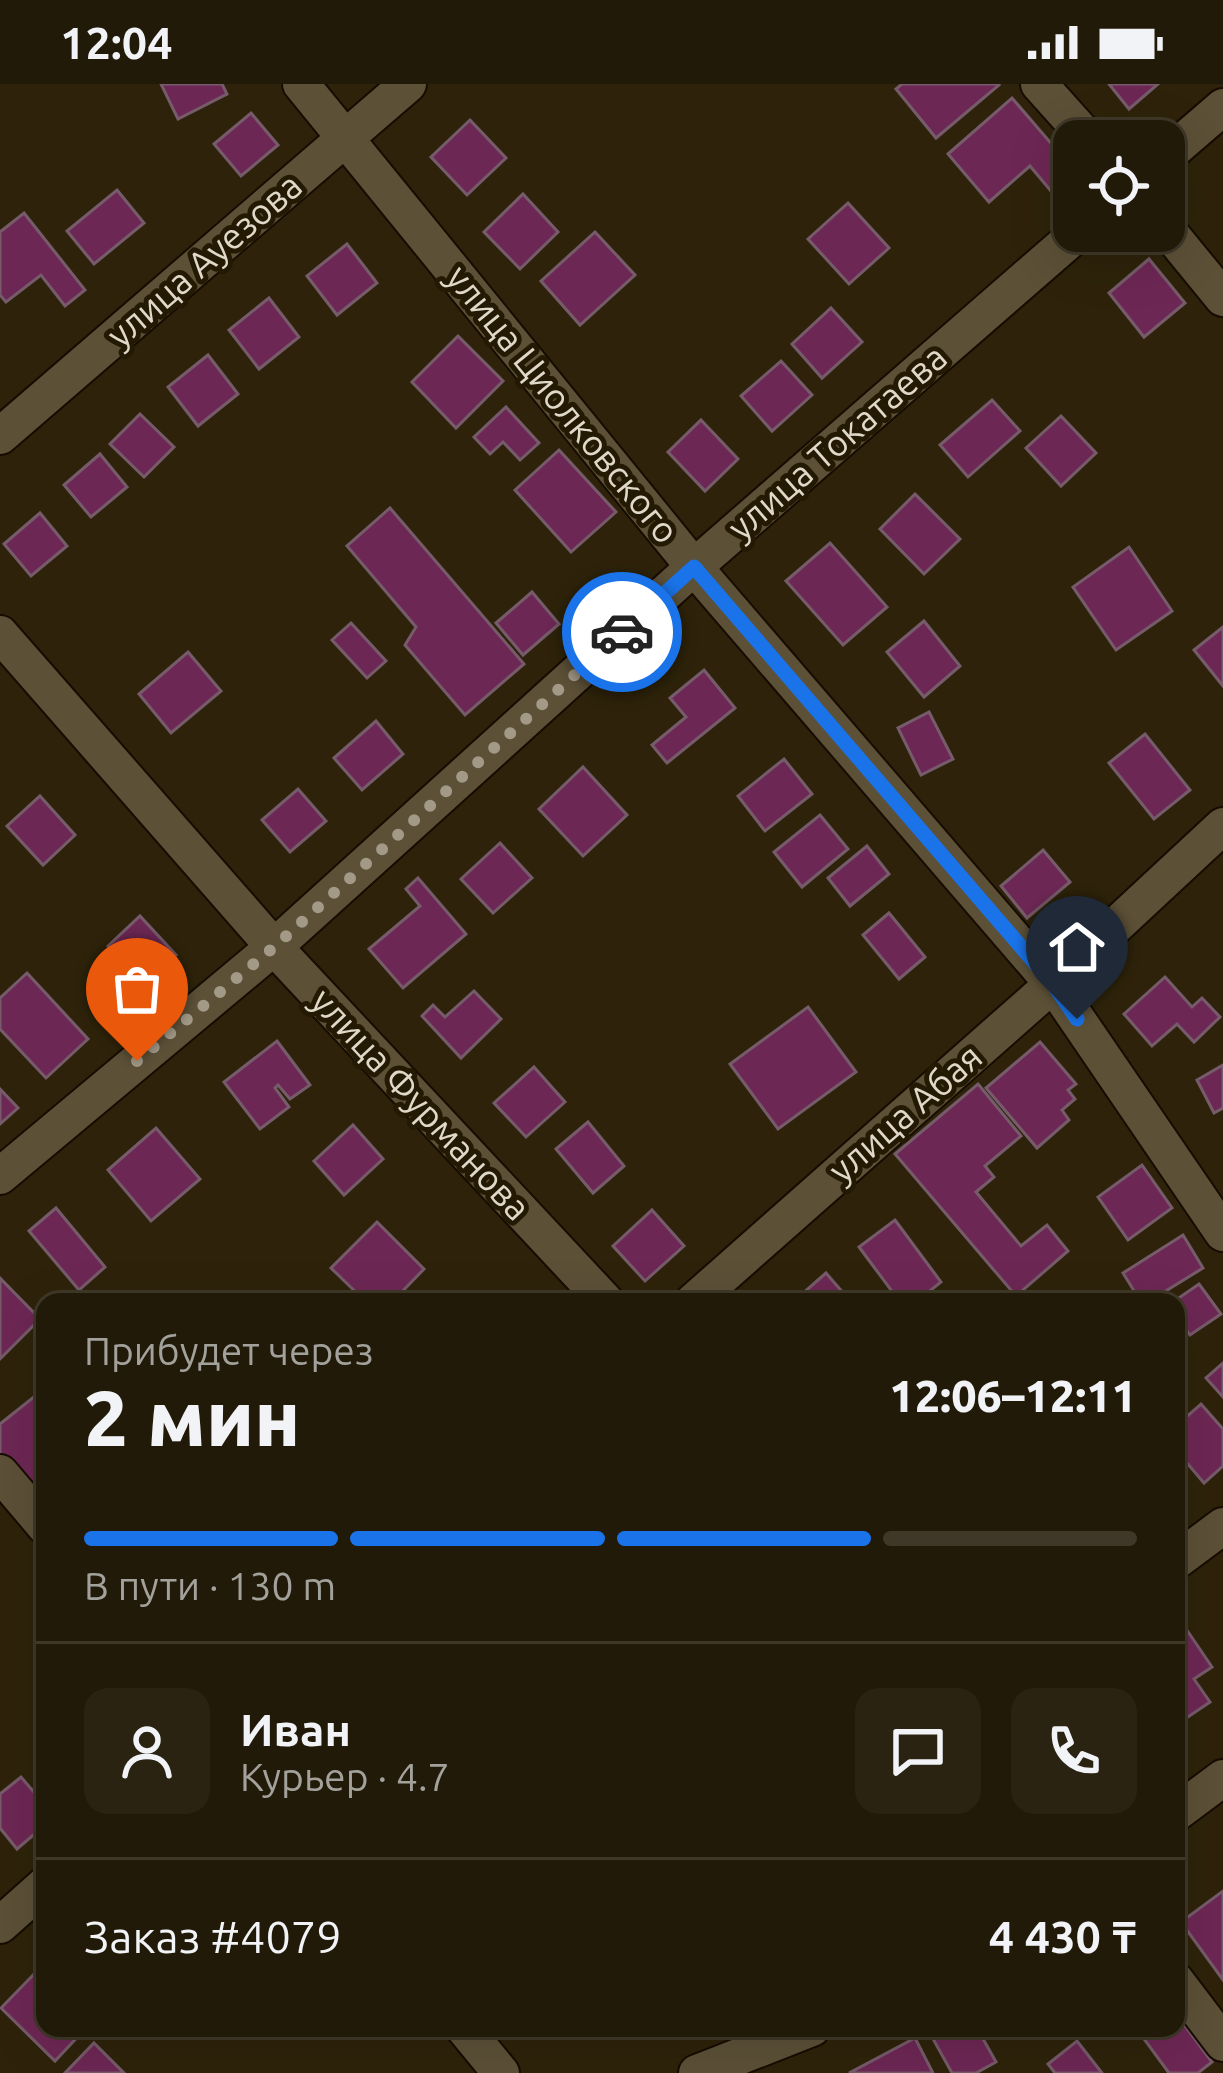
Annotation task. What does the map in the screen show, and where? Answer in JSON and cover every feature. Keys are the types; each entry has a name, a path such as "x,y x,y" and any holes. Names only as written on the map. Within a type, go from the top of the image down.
{"street":[{"name":"улица Циолковского","path":"301,84 694,567 1053,984 1223,1233"},
{"name":"улица Ауезова","path":"0,436 409,84"},
{"path":"1039,84 1071,120"},
{"path":"1185,140 1223,107"},
{"name":"улица Токатаева","path":"0,1176 274,947 694,567 1056,252"},
{"path":"1185,252 1223,298"},
{"name":"улица Фурманова","path":"0,634 274,947 598,1293"},
{"name":"улица Абая","path":"703,1293 1053,984 1223,826"},
{"path":"0,1473 36,1515"},
{"path":"1185,1554 1223,1526"},
{"path":"1185,1806 1223,1778"},
{"path":"0,1925 36,1893"},
{"path":"1185,1993 1223,2043"},
{"path":"472,2037 502,2073"},
{"path":"711,2055 778,2037"}],"building":[{"path":"161,84 222,84 227,94 178,119"},
{"path":"902,84 999,85 936,138 896,89"},
{"path":"1109,84 1158,84 1129,109"},
{"path":"1012,98 1053,146 1053,193 1030,166 989,202 948,154"},
{"path":"251,113 278,145 241,176 214,144"},
{"path":"470,120 506,158 467,195 431,157"},
{"path":"117,190 144,223 94,264 67,231"},
{"path":"523,194 558,232 520,269 484,232"},
{"path":"848,203 889,248 849,284 808,239"},
{"path":"24,213 85,290 65,306 41,275 6,302 0,295 0,232"},
{"path":"595,232 635,275 580,325 541,281"},
{"path":"347,244 377,283 337,315 307,276"},
{"path":"1149,259 1185,303 1144,337 1109,293"},
{"path":"269,298 299,337 259,369 229,330"},
{"path":"831,308 862,342 822,378 792,344"},
{"path":"458,336 503,381 456,428 412,382"},
{"path":"208,355 238,394 198,426 168,387"},
{"path":"781,361 812,395 772,431 741,396"},
{"path":"992,400 1020,431 968,477 940,445"},
{"path":"506,407 539,443 520,460 503,442 490,454 474,437"},
{"path":"140,414 174,447 144,477 110,444"},
{"path":"1061,416 1096,453 1061,486 1026,448"},
{"path":"701,420 738,459 705,491 668,452"},
{"path":"559,450 616,512 571,552 515,490"},
{"path":"100,454 127,487 91,517 64,485"},
{"path":"915,494 960,539 924,574 880,529"},
{"path":"390,508 524,664 465,715 405,645 416,627 347,546"},
{"path":"40,513 67,546 31,576 4,544"},
{"path":"830,543 887,607 843,645 786,581"},
{"path":"1129,547 1172,611 1116,650 1073,587"},
{"path":"532,592 559,624 523,655 496,623"},
{"path":"924,621 960,666 924,697 887,652"},
{"path":"351,623 386,661 367,678 332,640"},
{"path":"1223,627 1223,686 1194,650"},
{"path":"188,652 221,691 171,733 139,694"},
{"path":"704,670 735,708 667,763 652,745 686,717 670,698"},
{"path":"929,712 953,759 921,775 898,728"},
{"path":"376,721 403,754 362,790 334,758"},
{"path":"1145,734 1190,790 1154,819 1109,763"},
{"path":"784,759 812,794 765,831 738,796"},
{"path":"583,767 627,815 583,856 539,809"},
{"path":"298,789 326,821 290,852 262,820"},
{"path":"40,796 75,835 43,865 7,826"},
{"path":"820,815 848,849 802,887 774,852"},
{"path":"500,843 532,878 493,913 461,879"},
{"path":"867,846 889,874 850,906 828,878"},
{"path":"1043,850 1070,882 1027,918 1001,886"},
{"path":"418,878 466,934 403,988 369,949 420,906 406,889"},
{"path":"889,913 925,957 899,979 863,935"},
{"path":"140,916 176,955 143,985 108,946"},
{"path":"27,973 88,1039 46,1078 0,1029 0,998"},
{"path":"1165,977 1192,1007 1202,998 1220,1017 1194,1042 1177,1024 1152,1046 1124,1014"},
{"path":"474,991 501,1019 461,1058 422,1016 433,1005 445,1017"},
{"path":"808,1007 856,1072 778,1129 730,1064"},
{"path":"277,1041 310,1085 290,1099 278,1085 275,1088 289,1107 260,1129 224,1082"},
{"path":"1040,1042 1076,1084 1068,1090 1075,1099 1062,1110 1069,1120 1037,1148 986,1088"},
{"path":"1223,1065 1223,1108 1214,1113 1197,1080"},
{"path":"534,1067 565,1102 526,1137 494,1103"},
{"path":"978,1084 1021,1136 985,1166 994,1177 976,1192 1021,1246 1047,1225 1068,1251 1019,1293 1013,1293 895,1154"},
{"path":"0,1089 18,1108 0,1124"},
{"path":"588,1122 624,1166 593,1193 556,1149"},
{"path":"353,1125 383,1159 344,1195 314,1161"},
{"path":"156,1128 200,1179 151,1221 108,1170"},
{"path":"1142,1165 1172,1208 1128,1240 1098,1197"},
{"path":"56,1208 105,1267 79,1290 29,1231"},
{"path":"652,1210 684,1246 645,1281 613,1246"},
{"path":"895,1220 941,1282 927,1293 893,1293 859,1247"},
{"path":"377,1222 424,1269 401,1293 357,1293 331,1268"},
{"path":"1183,1235 1203,1268 1163,1293 1135,1293 1123,1273"},
{"path":"826,1273 843,1293 803,1293"},
{"path":"0,1278 36,1315 36,1323 0,1359"},
{"path":"1199,1284 1221,1314 1190,1335 1185,1328 1185,1294"},
{"path":"1223,1363 1223,1397 1206,1378"},
{"path":"36,1395 36,1493 0,1457 0,1424"},
{"path":"1201,1404 1223,1429 1223,1466 1204,1483 1185,1461 1185,1418"},
{"path":"1185,1627 1212,1667 1194,1679 1210,1702 1185,1719"},
{"path":"21,1777 36,1794 36,1833 17,1849 0,1828 0,1794"},
{"path":"1223,1891 1223,1980 1185,1928 1185,1919"},
{"path":"36,1972 36,2037 78,2037 55,2061 1,2008"},
{"path":"1185,2026 1212,2062 1198,2073 1169,2073 1143,2037 1185,2037"},
{"path":"932,2037 982,2037 996,2062 976,2073 952,2073"},
{"path":"915,2038 933,2073 849,2073"},
{"path":"1077,2041 1102,2073 1055,2073 1048,2064"},
{"path":"94,2043 124,2073 65,2073"}],"way so far":[{"path":"137,1061 274,947 622,632"}],"route":[{"path":"622,632 694,567 1053,984 1077,1019"}]}
